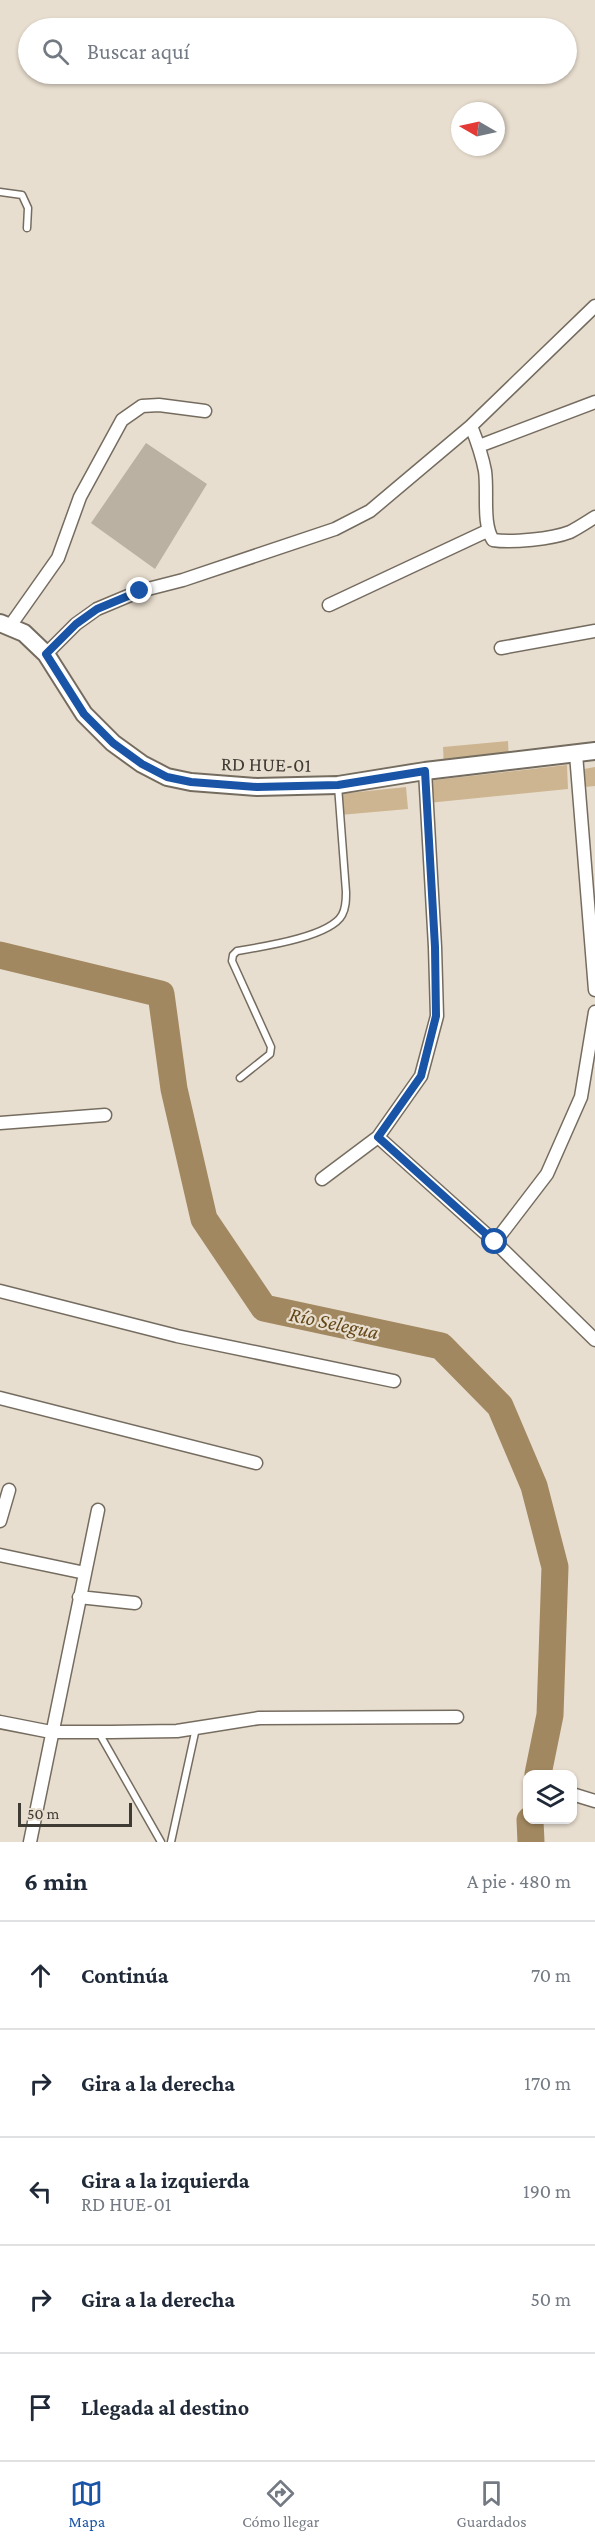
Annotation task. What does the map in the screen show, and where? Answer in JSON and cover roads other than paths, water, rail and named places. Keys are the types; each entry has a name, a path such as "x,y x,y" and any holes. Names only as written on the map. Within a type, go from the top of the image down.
{"street":[{"path":"46,654 76,624 97,609 140,591 183,580 335,529 370,511 471,426 595,306"},
{"path":"479,446 595,402"},
{"path":"5,625 58,558 80,497 122,420 142,406 159,405 205,411"},
{"path":"471,426 479,446 485,472 488,512 486,531 493,540 506,543 568,532 595,517"},
{"path":"329,604 486,531"},
{"name":"RD HUE-01","path":"5,625 24,633 46,654 84,714 113,743 142,764 167,777 191,782 257,787 338,785 425,771 595,752"},
{"path":"501,648 595,631"},
{"path":"576,754 595,990"},
{"path":"322,1179 378,1137 421,1076 436,1016 435,947 425,771"},
{"path":"495,1242 547,1174 581,1097 595,1012"},
{"path":"0,1123 105,1115"},
{"path":"378,1137 495,1242 595,1340"},
{"path":"0,1291 177,1336 394,1382"},
{"path":"0,1398 256,1463"},
{"path":"0,1521 9,1490"},
{"path":"30,1842 98,1510"},
{"path":"0,1555 85,1573"},
{"path":"79,1597 135,1603"},
{"path":"0,1722 51,1732 98,1732 177,1731 259,1718 457,1717"},
{"path":"577,1795 595,1801"}],"lane":[{"path":"0,192 22,195 28,208 27,228"},
{"path":"240,1078 270,1054 271,1047 232,962 233,955 237,951 294,941 332,925 341,917 346,903 338,785"},
{"path":"171,1842 196,1728"},
{"path":"98,1732 161,1842"}],"waterway":[{"name":"Río Selegua","path":"0,955 161,994 174,1089 204,1219 264,1308 441,1346 500,1406 534,1486 555,1567 550,1715 539,1770"},
{"name":"Río Selegua","path":"530,1824 531,1842"}]}
